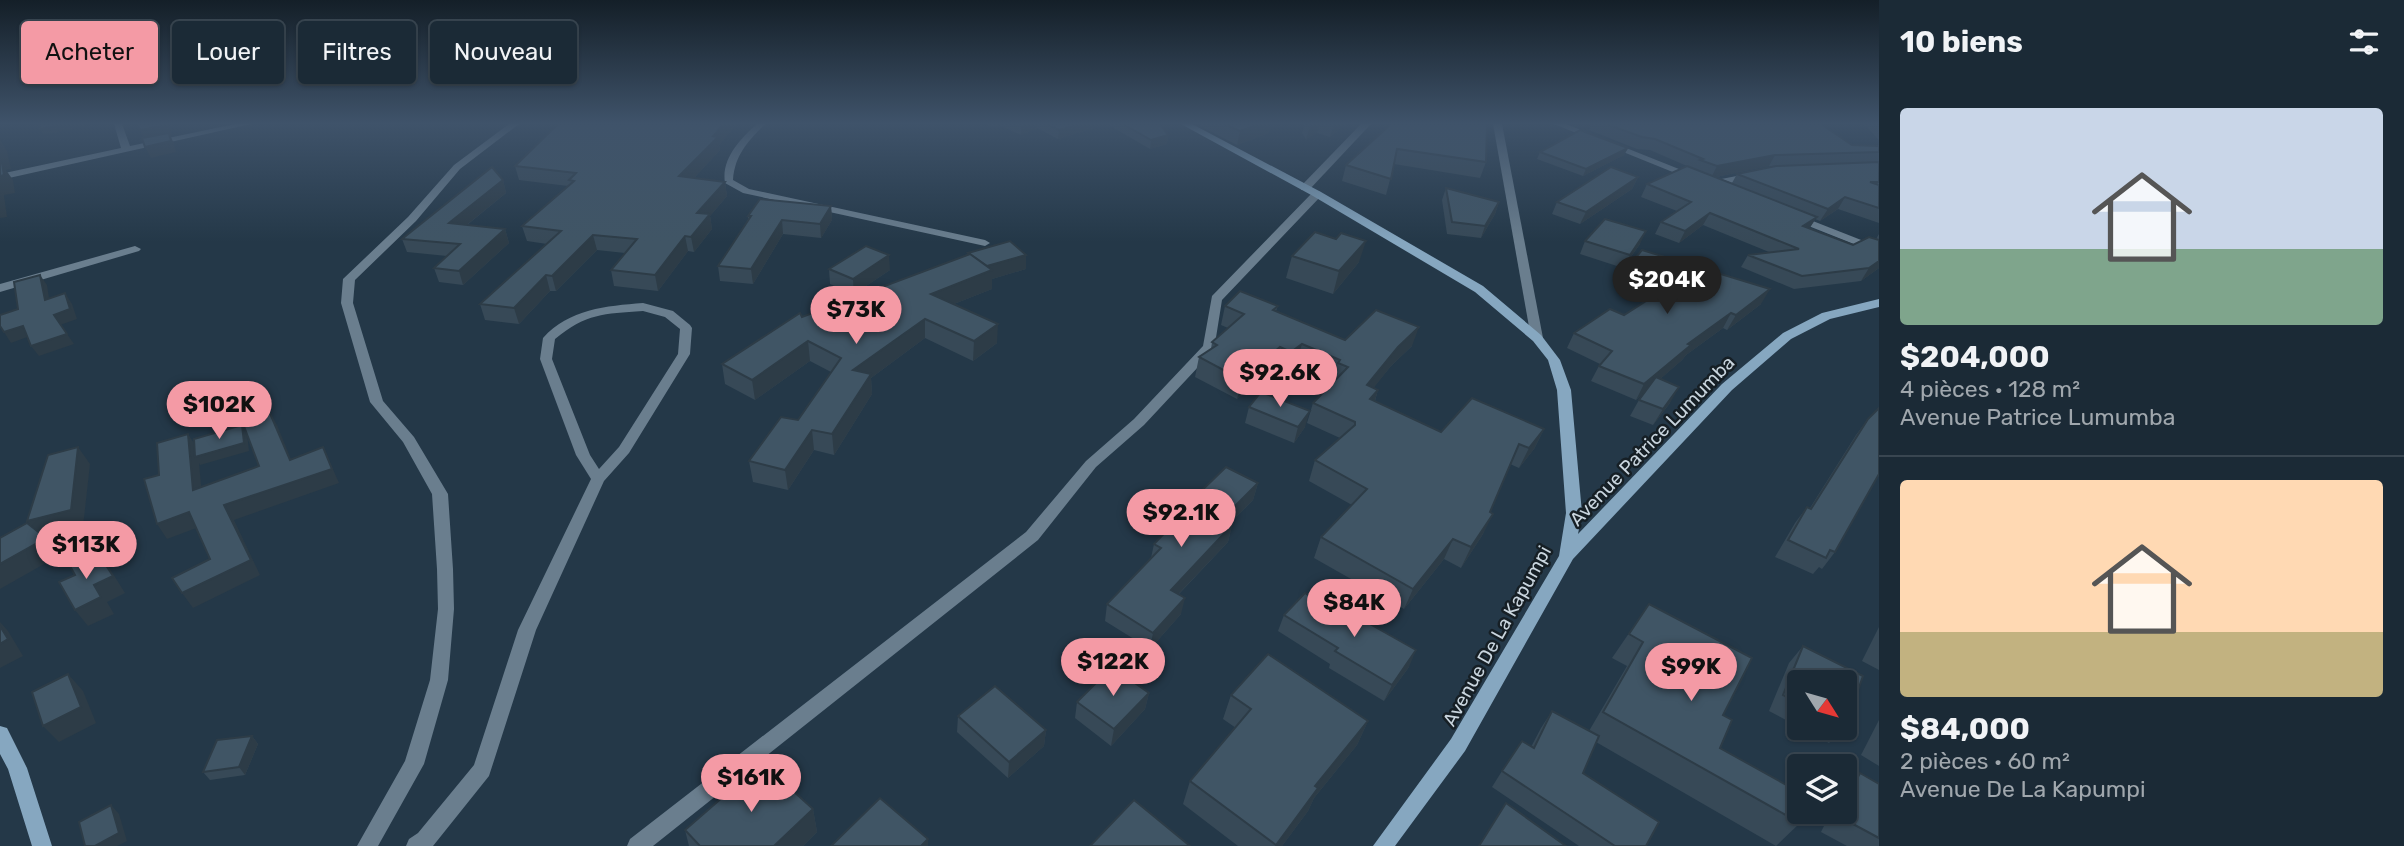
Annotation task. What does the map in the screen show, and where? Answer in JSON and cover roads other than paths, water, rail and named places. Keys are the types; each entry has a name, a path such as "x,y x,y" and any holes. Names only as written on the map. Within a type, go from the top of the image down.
{"main road":[{"name":"Avenue De La Kapumpi","path":"1260,163 1479,289 1537,338 1554,360 1567,414 1574,513 1567,556 1458,745 1383,846"},
{"name":"Avenue Patrice Lumumba","path":"1567,556 1727,387 1787,336 1826,316 1879,303"},
{"path":"0,734 17,768 42,846"}],"street":[{"path":"0,177 58,163"},
{"path":"367,846 414,764 439,680 446,609 445,569 440,494 409,440 377,402 347,303 349,279 412,219 462,163"},
{"path":"636,846 1032,536 1091,464 1139,422 1209,347 1216,299 1334,163"},
{"path":"1504,163 1537,338"},
{"path":"1659,163 1737,194"},
{"path":"1711,184 1769,172"},
{"path":"1788,215 1879,251"},
{"path":"0,288 135,248"},
{"path":"416,846 425,840 482,770 527,630 598,479 624,450 684,354 686,328 669,314 643,307 604,310 571,320 549,338 546,359 583,455 598,479"}],"lane":[{"path":"729,163 728,181 746,191 985,243"}]}
